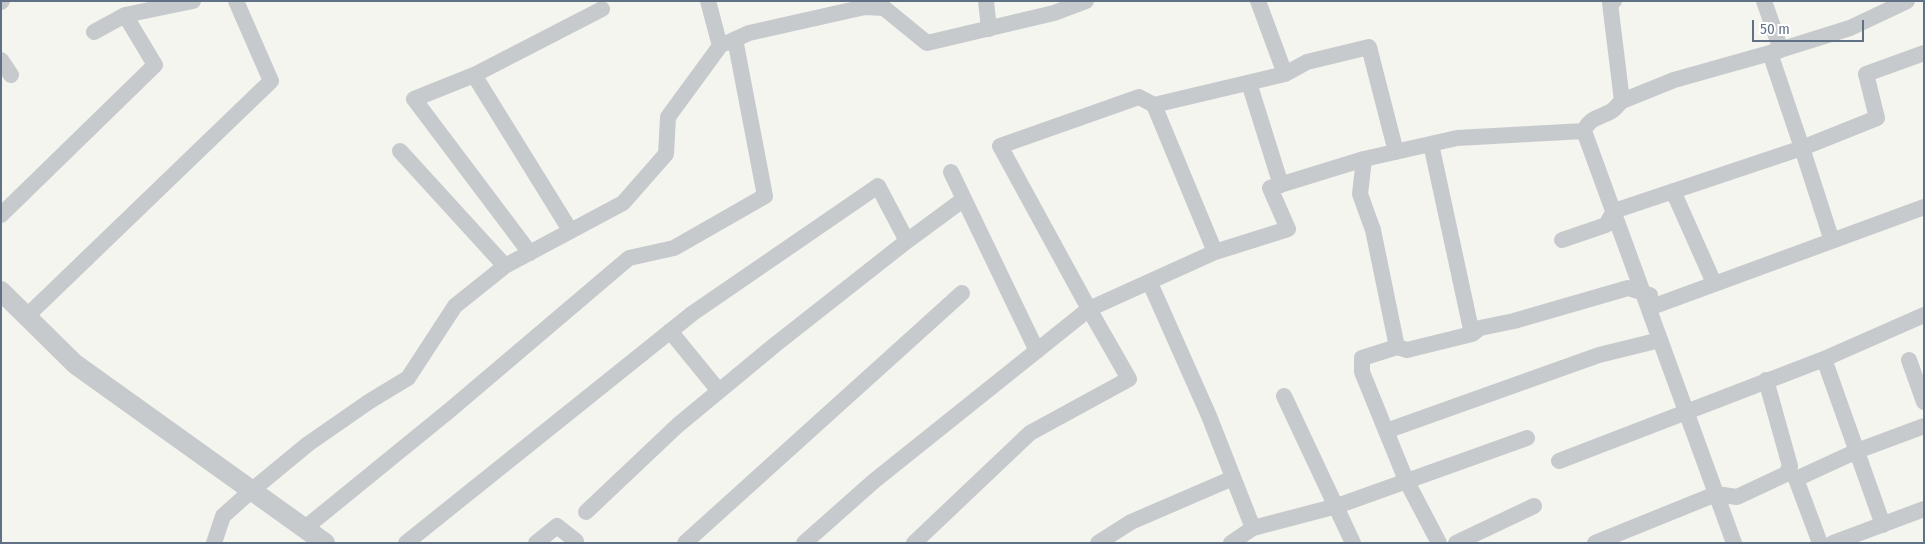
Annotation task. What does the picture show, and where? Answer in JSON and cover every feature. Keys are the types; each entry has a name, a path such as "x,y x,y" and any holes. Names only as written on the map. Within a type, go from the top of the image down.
{"street":[{"path":"94,32 129,10 193,1"},
{"path":"26,316 271,81 236,1"},
{"path":"708,1 720,46"},
{"path":"986,1 988,29"},
{"path":"214,543 223,516 251,491 308,444 370,400 408,378 456,306 505,266 624,203 666,154 668,117 720,46 749,33 865,7 884,8 927,43 988,29 1052,7 1086,1"},
{"path":"1614,1 1610,3 1622,100"},
{"path":"1764,1 1780,47 1774,52"},
{"path":"1734,543 1660,340 1647,298 1584,131 1587,124 1597,116 1614,110 1622,100 1674,80 1850,28 1883,6 1906,1"},
{"path":"1261,2 1285,74"},
{"path":"530,253 414,99 474,75 602,9"},
{"path":"1,215 155,65 129,10"},
{"path":"305,528 450,410 629,258 674,248 765,196 735,39"},
{"path":"1154,105 1285,74 1307,62 1369,47 1396,152"},
{"path":"1774,52 1832,241"},
{"path":"1562,240 1606,225 1614,211 1802,148 1877,118 1866,74 1924,53"},
{"path":"1,60 11,75"},
{"path":"474,75 570,230"},
{"path":"1249,83 1281,185"},
{"path":"914,543 1030,433 1129,379 1000,146 1139,97 1154,105 1216,252"},
{"path":"804,543 874,481 1089,309 1216,252 1288,229 1270,188 1364,158 1457,138 1584,131"},
{"path":"1431,144 1472,334"},
{"path":"400,151 505,266"},
{"path":"1364,158 1360,194 1373,230 1397,347"},
{"path":"951,172 1036,351"},
{"path":"406,543 692,313 878,186 907,241"},
{"path":"1673,191 1714,283"},
{"path":"586,512 678,425 719,391 907,241 964,199"},
{"path":"1440,543 1406,480 1362,372 1362,358 1397,347 1407,350 1472,334 1480,328 1514,321 1628,288 1647,298 1714,283 1924,207"},
{"path":"1150,283 1209,416 1253,528"},
{"path":"1,291 75,364 325,543"},
{"path":"685,543 962,293"},
{"path":"1559,461 1686,410 1824,359 1924,315"},
{"path":"670,331 719,391"},
{"path":"1386,431 1599,355 1660,340"},
{"path":"1824,359 1883,525"},
{"path":"1909,360 1924,402"},
{"path":"1595,543 1716,494 1737,496 1786,474 1790,466 1766,380"},
{"path":"1284,396 1353,543"},
{"path":"1820,543 1796,479 1857,451 1924,426"},
{"path":"1230,543 1253,528 1336,506 1527,438"},
{"path":"1098,543 1131,522 1233,478"},
{"path":"1456,543 1534,506"},
{"path":"1833,543 1924,510"},
{"path":"536,543 557,526 576,541"}]}
